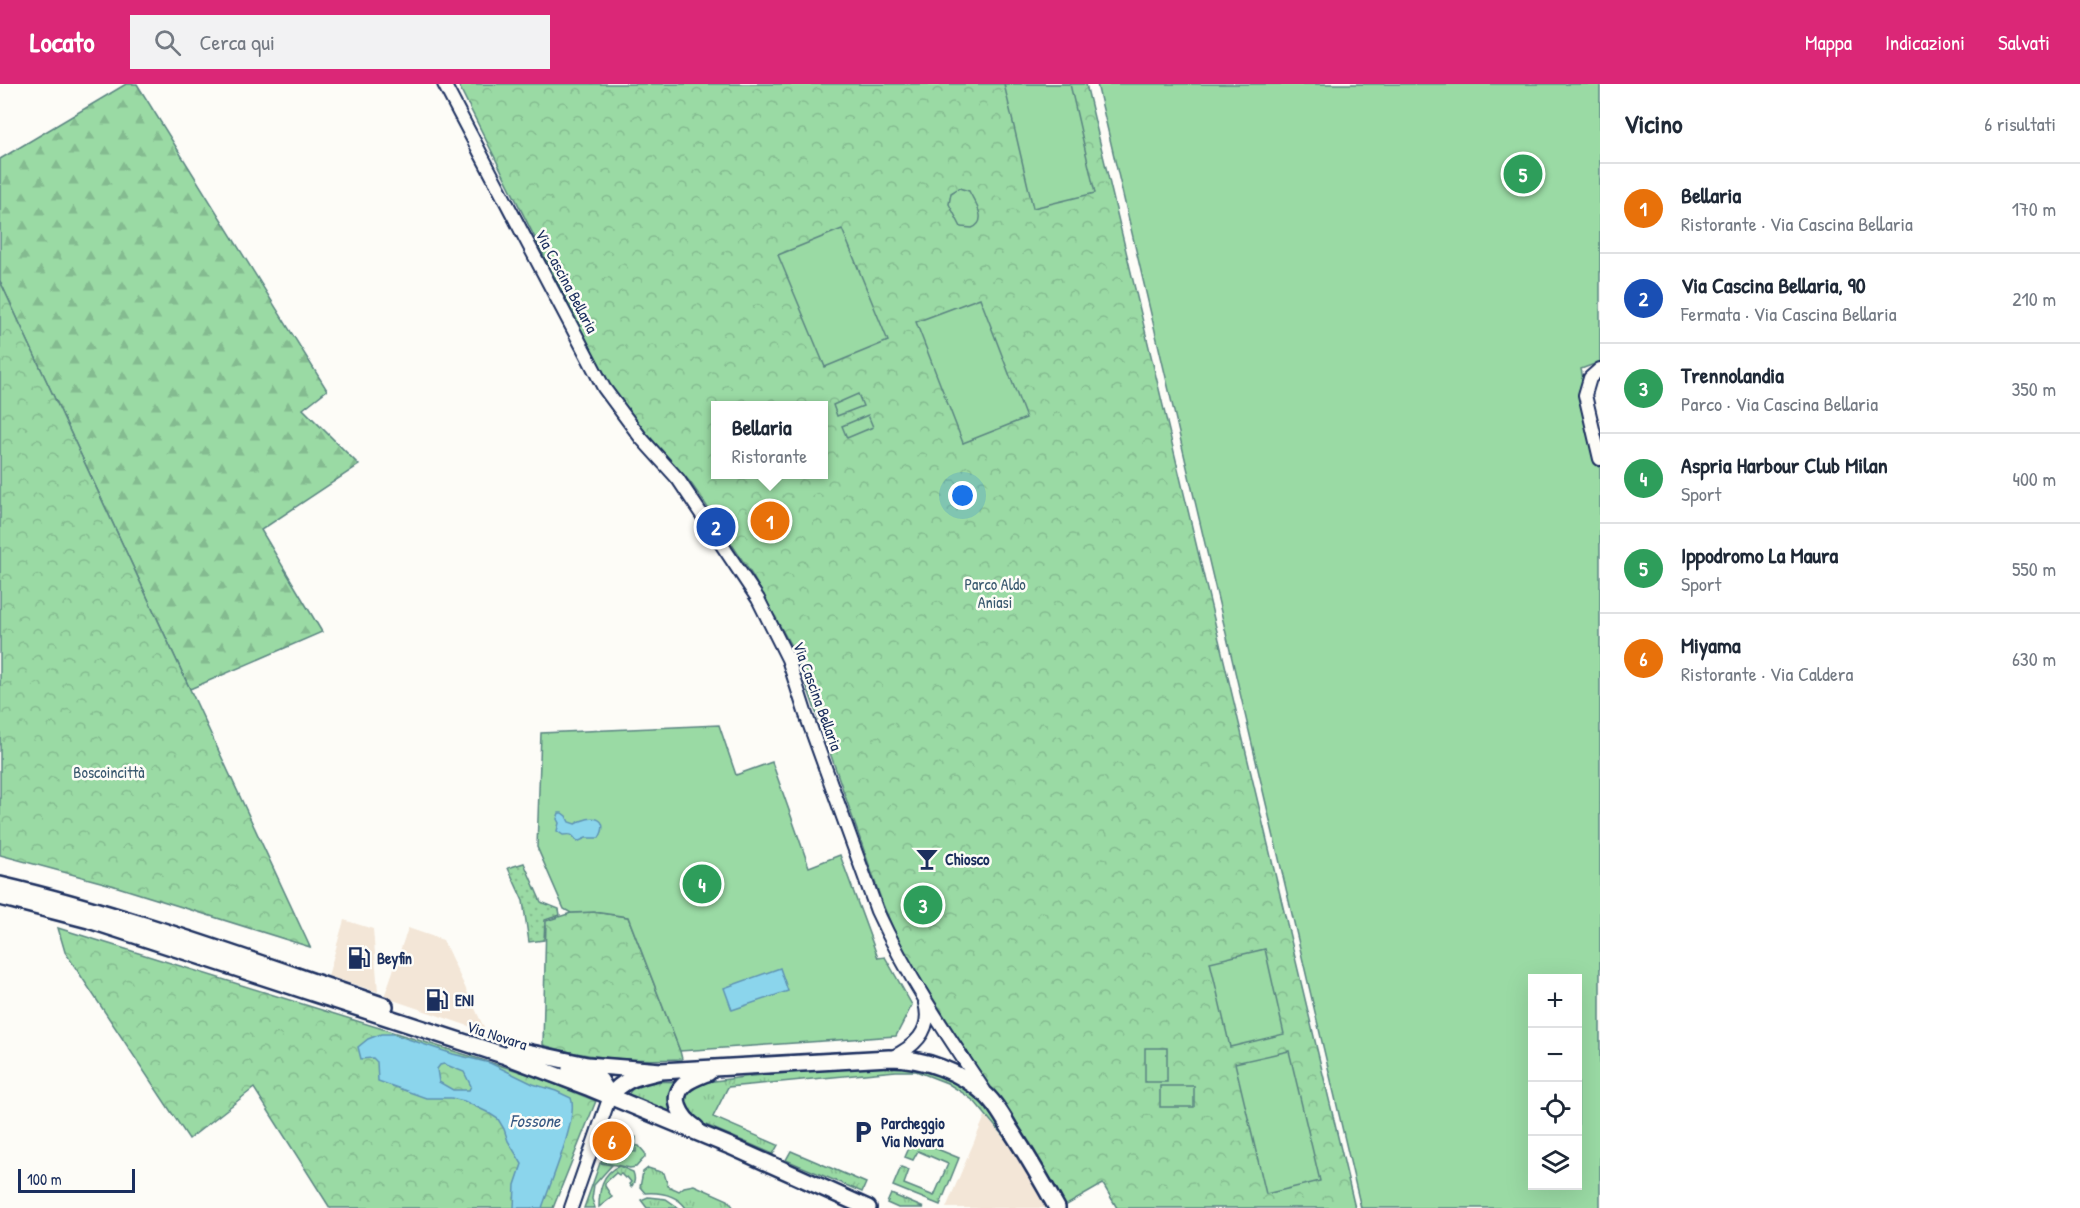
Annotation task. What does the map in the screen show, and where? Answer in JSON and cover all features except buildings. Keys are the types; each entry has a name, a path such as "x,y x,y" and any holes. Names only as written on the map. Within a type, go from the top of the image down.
{"main road":[{"name":"Via Novara","path":"0,885 53,898 185,939 527,1054 587,1065 661,1071"},
{"name":"Via Novara","path":"0,897 89,920 503,1055 730,1146 868,1208"},
{"path":"527,1054 600,1080 610,1096 626,1080 661,1071"},
{"name":"Via Cascina Bellaria","path":"661,1071 889,1058 917,1060 935,1065 970,1082 988,1096 1021,1146 1057,1208"},
{"path":"720,1067 687,1082 680,1090 677,1101 682,1116 692,1125 730,1146"}],"street":[{"name":"Via Cascina Bellaria","path":"444,84 604,388 641,438 678,479 759,599 789,659 805,712 877,911 924,999 988,1096"},
{"path":"1600,369 1590,378 1585,395 1600,459"},
{"name":"Via Cascina Bellaria","path":"889,1058 913,1045 923,1034 927,1018 924,999"},
{"path":"571,1208 610,1096"}],"shaded area":[{"path":"344,920 373,929 378,992 328,976"},
{"path":"408,928 443,940 486,1032 384,997"},
{"path":"985,1116 1014,1149 1050,1208 946,1208"}],"green space":[{"path":"126,84 137,84 327,390 303,409 359,465 261,530 322,632 190,689 0,281 0,159"},
{"name":"Parco Aldo Aniasi","path":"458,84 1086,84 1355,1208 1117,1208 1103,1184 1065,1206 915,970 894,931 796,655 752,575 704,502 690,482 635,420 606,380"},
{"path":"1004,84 1070,84 1095,193 1033,208"},
{"path":"1097,84 1600,84 1600,362 1581,369 1600,463 1600,1208 1361,1208"},
{"path":"959,188 969,191 979,211 980,221 972,228 961,227 949,204 951,193"},
{"path":"842,229 888,341 825,367 778,255"},
{"name":"Boscoincittà","path":"0,281 310,947 108,884 0,855"},
{"path":"980,298 1026,418 963,443 916,322"},
{"path":"858,394 863,406 837,416 833,405"},
{"path":"868,415 873,427 847,438 842,426"},
{"path":"719,725 736,775 772,762 809,867 840,855 878,958 885,957 912,1005 896,1036 680,1051 628,917 594,912 571,913 564,909 537,847 541,733"},
{"path":"524,863 541,902 559,909 560,915 545,920 544,940 529,942 523,901 508,868"},
{"path":"594,912 628,917 682,1059 611,1058 543,1045 546,921 571,913"},
{"path":"58,928 534,1076 596,1101 553,1208 330,1208 254,1088 189,1139 65,952"},
{"path":"1265,949 1284,1034 1230,1047 1210,962"},
{"path":"1145,1048 1167,1048 1167,1082 1145,1082"},
{"path":"1289,1051 1320,1181 1266,1194 1235,1063"},
{"path":"899,1064 943,1074 959,1083 983,1102 1014,1149 975,1102 947,1083 916,1071 728,1087 713,1117 778,1145 773,1154 694,1120 686,1113 683,1094 699,1083 752,1076"},
{"path":"686,1082 682,1119 628,1096 637,1086 645,1083"},
{"path":"1160,1086 1194,1086 1194,1107 1160,1107"},
{"path":"620,1134 636,1137 636,1152 617,1150"},
{"path":"913,1139 959,1158 940,1205 893,1186 901,1167 909,1170 904,1184 934,1196 948,1164 918,1151 913,1160 905,1157"},
{"path":"633,1145 639,1146 645,1153 645,1157 636,1167 630,1168 601,1162 607,1151 626,1155 627,1149"},
{"path":"791,1151 866,1183 862,1192 786,1160"},
{"path":"600,1163 612,1165 594,1185 592,1199 595,1208 584,1208"},
{"path":"619,1166 633,1172 634,1183 631,1187 629,1184 631,1182 627,1177 616,1173 605,1183 612,1197 599,1207 605,1178"},
{"path":"648,1168 664,1173 668,1186 679,1191 684,1187 694,1185 728,1200 734,1208 686,1208 682,1203 667,1195 645,1193 640,1187 643,1172"},
{"path":"891,1194 924,1208 898,1208 887,1203"},
{"path":"648,1197 666,1199 679,1208 647,1208 641,1200"}],"water":[{"path":"559,813 575,824 588,819 598,819 603,826 599,838 586,838 577,842 572,835 563,835 557,831"},
{"path":"780,968 788,991 732,1010 724,988"},
{"name":"Fossone","path":"381,1034 393,1034 453,1054 490,1063 533,1084 571,1098 571,1120 542,1208 514,1208 515,1185 522,1164 498,1119 464,1101 451,1098 426,1098 378,1081 377,1062 373,1058 361,1059 358,1047 368,1039","holes":["444,1064 464,1072 471,1086 469,1090 453,1090 439,1082 437,1069"]}],"place":[{"name":"Ippodromo La Maura","path":"1523,174"},
{"name":"Bellaria","path":"770,521"},
{"name":"Via Cascina Bellaria, 90","path":"716,527"},
{"name":"Chiosco","path":"927,859"},
{"name":"Aspria Harbour Club Milan","path":"702,884"},
{"name":"Trennolandia","path":"923,905"},
{"name":"Beyfin","path":"359,958"},
{"name":"ENI","path":"437,1000"},
{"name":"Parcheggio Via Novara","path":"863,1132"},
{"name":"Miyama","path":"612,1141"}]}
